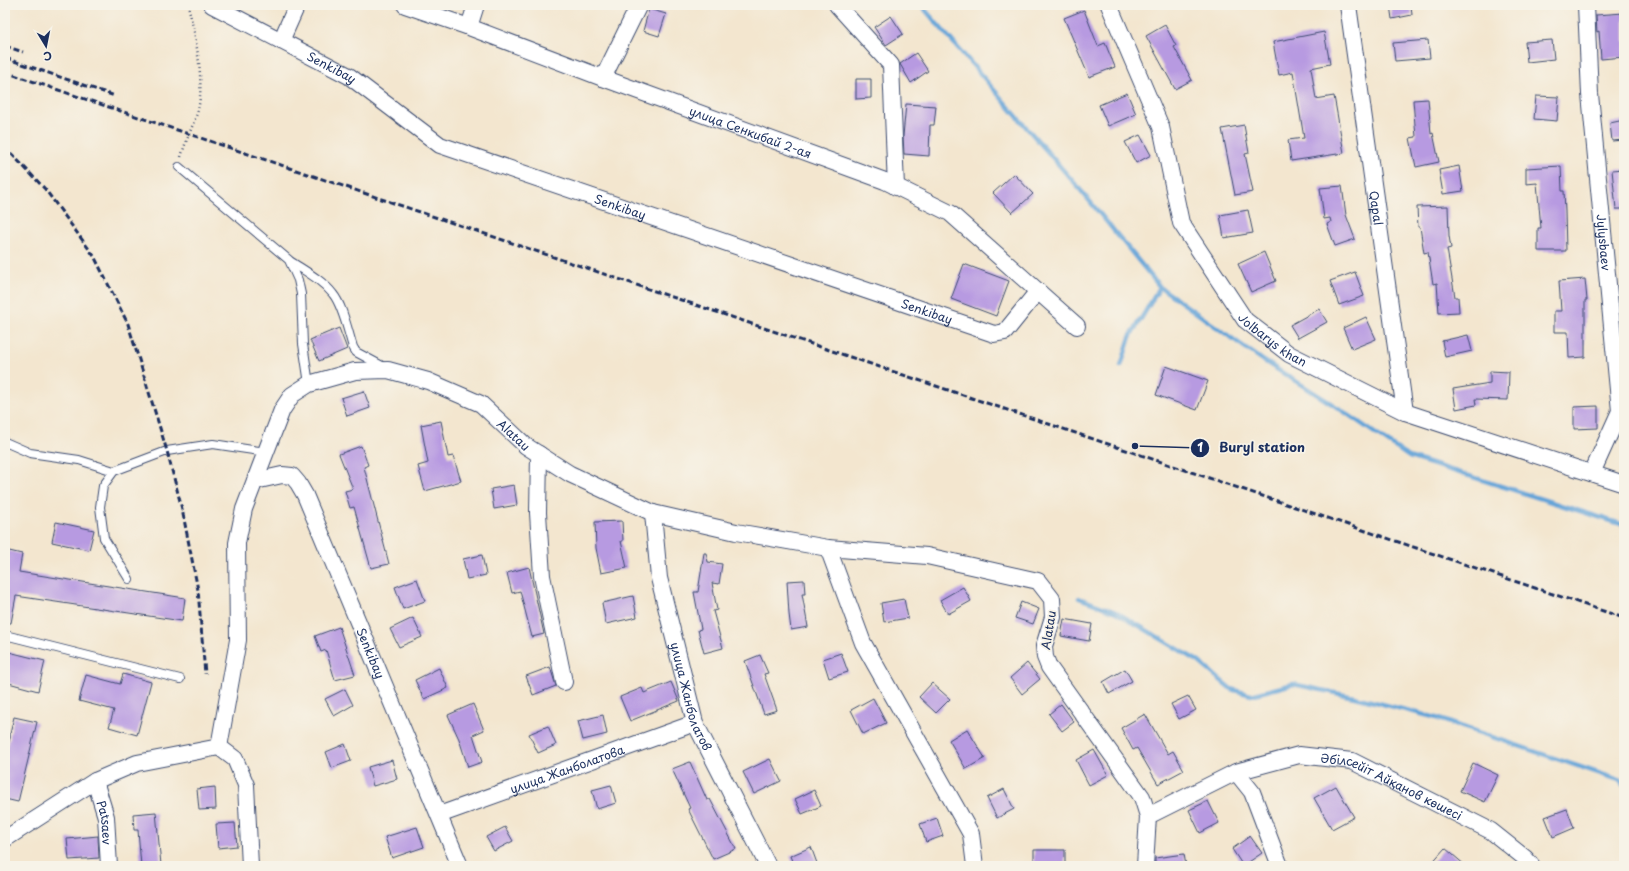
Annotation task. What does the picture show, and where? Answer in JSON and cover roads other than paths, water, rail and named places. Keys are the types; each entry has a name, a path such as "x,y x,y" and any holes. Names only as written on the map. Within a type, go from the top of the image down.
{"street":[{"name":"Senkibay","path":"212,5 349,76 440,145 994,334 1005,332 1038,291"},
{"path":"281,41 297,5"},
{"name":"улица Сенкибай 2-ая","path":"405,5 469,27 896,186 950,213 1077,326"},
{"path":"469,27 476,5"},
{"path":"603,78 639,5"},
{"path":"837,5 891,65 896,186"},
{"name":"Jolbarys khan","path":"1110,5 1161,127 1181,223 1245,320 1289,354 1405,412 1624,484"},
{"name":"Qapal","path":"1348,5 1405,412"},
{"name":"Jylysbaev","path":"1586,5 1590,94 1620,411 1592,473"},
{"name":"Alatau","path":"219,747 238,640 237,543 244,509 282,410 292,395 309,384 355,371 388,370 428,381 480,404 526,446 570,474 653,513 736,532 828,548 927,556 1038,581 1052,599 1053,617 1044,646 1045,658 1049,667 1142,797 1148,816"},
{"path":"539,454 538,513 542,576 564,682"},
{"name":"Senkibay","path":"255,481 282,475 292,476 305,495 460,866"},
{"name":"улица Жанболатов","path":"653,513 659,578 695,723 768,866"},
{"path":"828,548 863,643 971,834 975,866"},
{"name":"улица Жанболатова","path":"439,815 695,723"},
{"path":"5,839 95,781 137,762 219,747 235,759 246,786 250,866"},
{"name":"Әбілсейіт Айқанов көшесі","path":"1148,816 1236,772 1299,755 1352,761 1491,831 1525,858 1532,866"},
{"path":"1236,772 1252,792 1280,866"},
{"name":"Patsaev","path":"95,781 106,817 109,866"},
{"path":"1145,866 1148,816"}],"lane":[{"path":"179,167 289,260 325,286 334,295 339,305 356,352 388,370"},
{"path":"289,260 298,280 301,294 303,344 309,384"},
{"path":"5,442 30,453 79,460 114,470 167,451 213,444 266,452"},
{"path":"114,470 103,486 100,507 104,538 129,579"},
{"path":"5,635 180,679"}],"waterway":[{"path":"921,5 1083,193 1160,287 1264,361 1343,411 1409,457 1624,525"},
{"path":"1121,366 1130,337 1160,287"},
{"path":"1079,598 1116,612 1198,661 1231,689 1251,695 1293,684 1359,698 1433,717 1619,780 1624,786"}],"railway":[{"path":"5,46 23,52"},
{"path":"5,58 115,96"},
{"path":"5,72 1624,618"},
{"path":"5,147 45,189 94,256 128,324 167,451 182,509 198,590 205,674"}],"place":[{"name":"Buryl station","path":"1135,446"}]}
